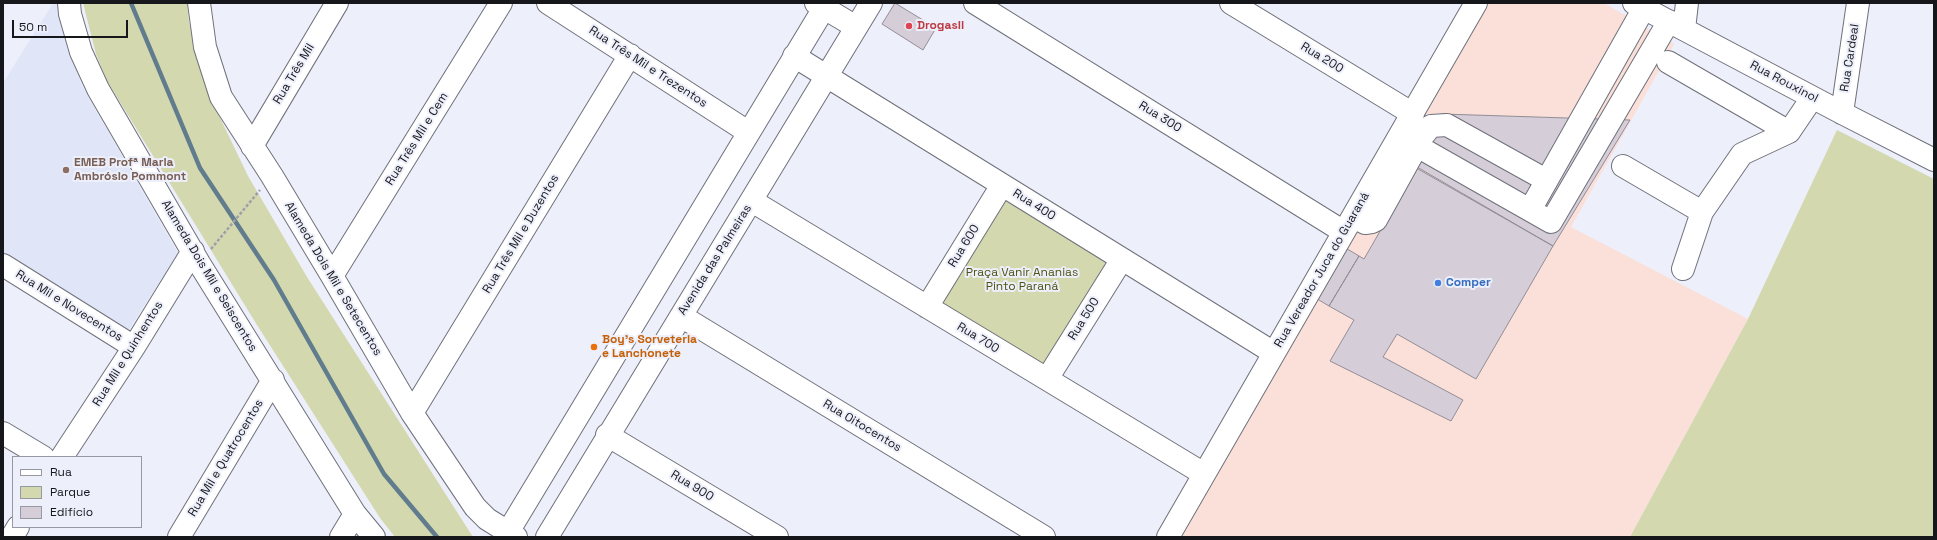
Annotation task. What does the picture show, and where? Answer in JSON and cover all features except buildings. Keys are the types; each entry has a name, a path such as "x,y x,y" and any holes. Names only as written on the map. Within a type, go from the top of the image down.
{"street":[{"name":"Alameda Dois Mil e Seiscentos","path":"69,3 70,14 88,70 196,257 355,514 374,537"},
{"name":"Alameda Dois Mil e Setecentos","path":"200,3 205,47 221,97 272,176 412,413 475,507 488,519 510,535"},
{"name":"Rua Três Mil","path":"252,146 337,3"},
{"name":"Rua Três Mil e Cem","path":"332,276 501,3"},
{"name":"Rua Três Mil e Trezentos","path":"548,3 748,132"},
{"name":"Avenida das Palmeiras","path":"546,537 607,435 752,202 871,3"},
{"name":"Rua 300","path":"975,3 1348,224 1365,223 1376,220 1417,146 1431,126 1447,125 1546,180"},
{"name":"Rua 200","path":"1232,3 1412,114"},
{"name":"Rua Vereador Juca do Guaraná","path":"1168,537 1476,3"},
{"path":"1417,146 1551,222 1676,25 1687,3"},
{"name":"Rua Cardeal","path":"1842,114 1858,3"},
{"path":"510,535 794,56 822,5 856,27"},
{"path":"1530,210 1639,6"},
{"name":"Rua Rouxinol","path":"1639,6 1842,114 1934,160"},
{"name":"Rua Três Mil e Duzentos","path":"412,413 630,56"},
{"name":"Rua 400","path":"794,56 1274,353"},
{"path":"1668,62 1789,132"},
{"path":"1683,269 1702,212 1742,154 1789,132 1812,98"},
{"path":"1623,166 1702,212"},
{"name":"Rua 600","path":"927,307 1002,184"},
{"name":"Rua 700","path":"752,202 1204,474"},
{"name":"Rua Mil e Quinhentos","path":"63,456 134,347 196,257"},
{"name":"Rua 500","path":"1047,379 1122,259"},
{"name":"Rua Mil e Novecentos","path":"3,265 134,347"},
{"name":"Rua Oitocentos","path":"681,316 1044,537"},
{"name":"Rua Mil e Quatrocentos","path":"178,537 273,380"},
{"path":"3,433 41,456"},
{"name":"Rua 900","path":"607,435 777,537"},
{"path":"341,537 355,514"},
{"path":"12,537 17,528"}],"path":[{"path":"196,257 228,228 272,176"}],"shaded area":[{"name":"EMEB Profª Maria Ambrósio Pommont","path":"53,3 62,3 66,43 82,86 178,253 128,331 3,254 3,83"},
{"path":"1489,3 1604,3 1674,44 1571,227 1748,319 1630,537 1180,537"}],"green space":[{"path":"83,3 187,3 189,22 210,97 248,176 307,277 473,537 395,537 380,518 257,325 107,81 96,54"},
{"path":"1837,130 1934,179 1934,537 1630,537 1748,319"},
{"name":"Praça Vanir Ananias Pinto Paraná","path":"1001,194 1109,260 1044,365 936,300"}],"waterway":[{"path":"131,3 200,168 274,280 384,474 437,537"}],"place":[{"name":"Drogasil","path":"909,26"},
{"name":"EMEB Profª Maria Ambrósio Pommont","path":"66,170"},
{"name":"Comper","path":"1438,283"},
{"name":"Boy's Sorveteria e Lanchonete","path":"594,347"}]}
